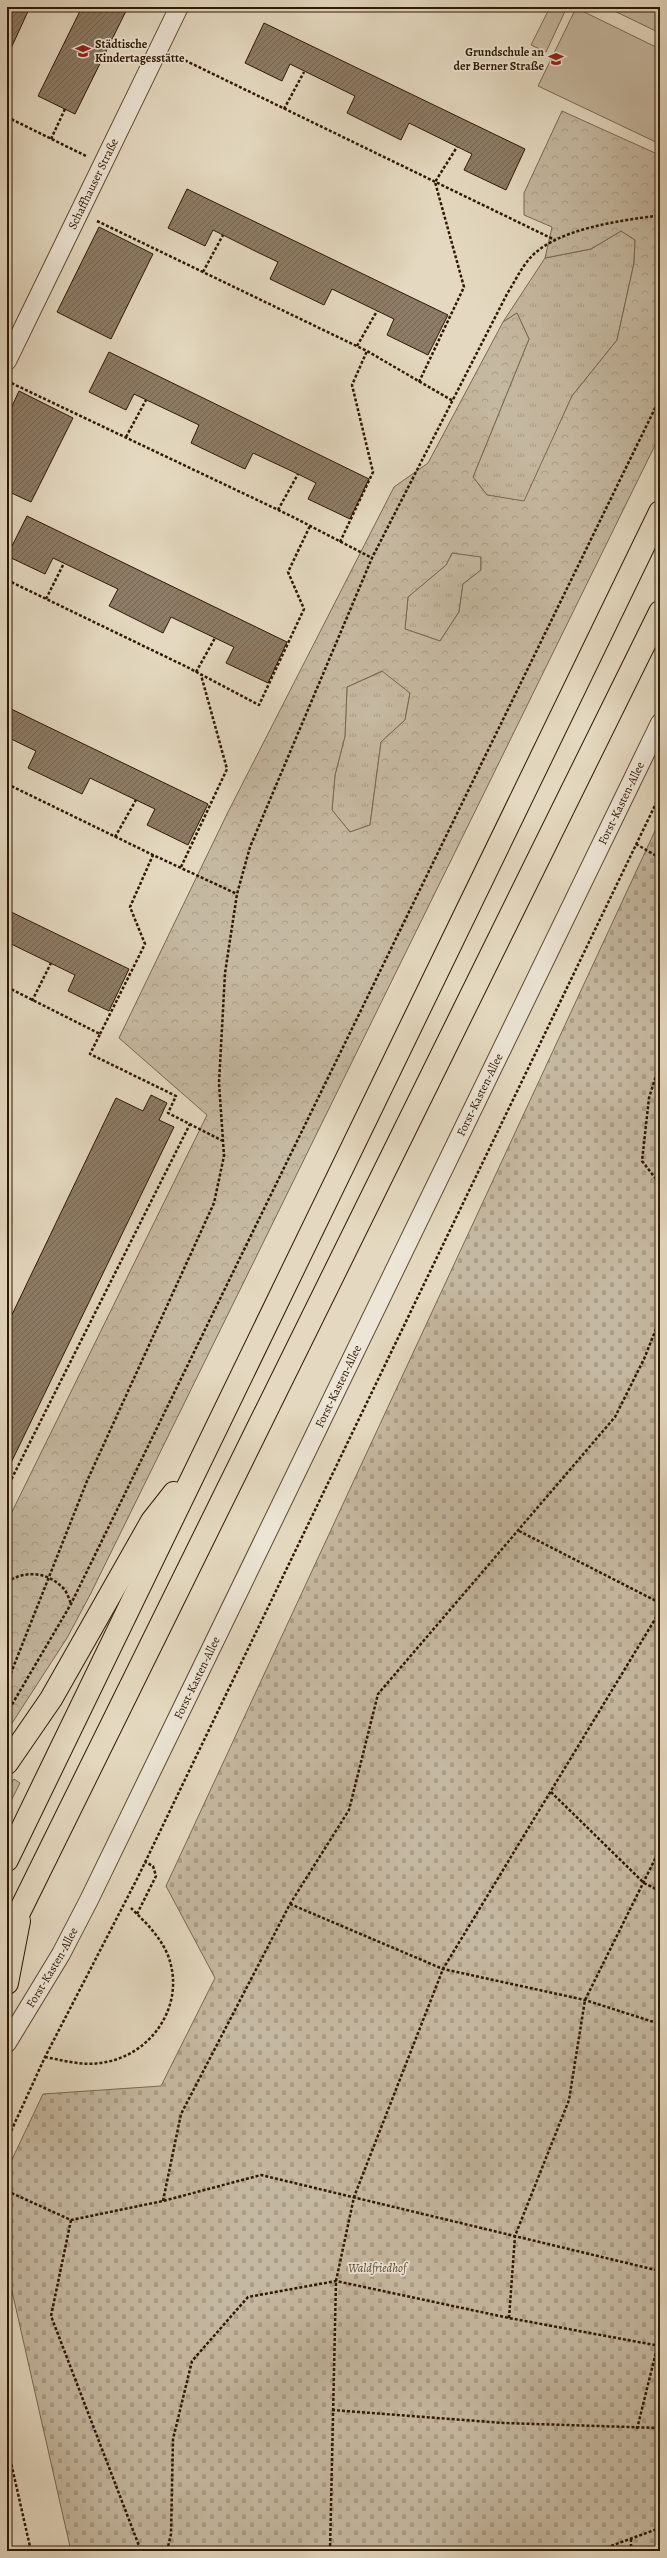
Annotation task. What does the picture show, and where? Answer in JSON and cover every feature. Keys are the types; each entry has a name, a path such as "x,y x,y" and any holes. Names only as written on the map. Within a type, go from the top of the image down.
{"highway":[{"path":"7,1860 196,1467 660,512"},
{"path":"7,1937 660,612"},
{"path":"7,1763 51,1698 152,1521 196,1467"},
{"path":"7,1983 22,1905"}],"street":[{"name":"Schaffhauser Straße","path":"7,361 78,212 179,7"},
{"name":"Forst-Kasten-Allee","path":"7,2043 61,1954 89,1900 660,723"}],"path":[{"path":"159,48 555,240"},
{"path":"284,109 304,72"},
{"path":"51,138 65,109"},
{"path":"7,117 102,164"},
{"path":"419,382 464,287 435,182 457,147"},
{"path":"78,212 367,351 453,401"},
{"path":"7,1683 48,1577 88,1480 214,1203 224,1156 219,1082 225,973 237,894 250,847 372,558 507,294 531,257 555,240 609,222 655,216 660,212"},
{"path":"203,272 224,235"},
{"path":"357,346 377,311"},
{"path":"340,542 373,472 352,385 367,351"},
{"path":"7,380 278,510 372,558"},
{"path":"7,1713 71,1604 660,398"},
{"path":"126,437 146,400"},
{"path":"278,510 298,474"},
{"path":"7,580 201,674 259,705 304,609 288,572 310,526"},
{"path":"46,599 64,563"},
{"path":"196,672 215,638"},
{"path":"181,867 227,769 201,674"},
{"path":"7,784 152,855 237,894"},
{"path":"7,2140 45,2057 145,1862 660,795"},
{"path":"115,837 136,800"},
{"path":"636,844 660,858"},
{"path":"152,855 130,907 145,944 90,1054 176,1096 168,1113 224,1141"},
{"path":"32,1001 51,964"},
{"path":"7,987 32,1001 100,1034"},
{"path":"660,1063 649,1098 642,1161 660,1184"},
{"path":"7,1488 190,1124"},
{"path":"163,2201 181,2114 290,1904 350,1810 378,1694 519,1531 614,1417 644,1359 660,1319"},
{"path":"519,1531 660,1603"},
{"path":"7,1582 27,1573 48,1577 64,1588 71,1604"},
{"path":"330,2551 336,2281 354,2198 443,1969 660,1611"},
{"path":"551,1792 644,1883 660,1891"},
{"path":"509,2318 514,2236 569,2100 585,2000 660,1849"},
{"path":"137,1914 156,1876 153,1866 145,1862"},
{"path":"290,1904 443,1969 585,2000 660,2024"},
{"path":"45,2057 99,2064 132,2055 151,2039 166,2016 169,2010 174,1982 167,1955 156,1932 131,1908"},
{"path":"7,2191 71,2220 163,2201 261,2175 660,2271"},
{"path":"71,2220 51,2316 140,2551"},
{"path":"167,2551 171,2534 173,2439 192,2361 248,2297 336,2281 509,2318 659,2346"},
{"path":"637,2429 659,2346 660,2336"},
{"path":"332,2410 504,2423 637,2429 660,2428"},
{"path":"7,2444 31,2551"},
{"path":"597,2551 660,2528"},
{"path":"631,2539 631,2551"}],"green space":[{"path":"550,7 567,7 546,52 531,45"},
{"path":"606,7 660,7 660,33"},
{"path":"576,8 660,49 660,144 538,86"},
{"path":"562,111 655,153 660,153 660,435 91,1593 67,1638 7,1731 7,1593 10,1588 7,1584 7,1522 207,1115 119,1038 227,814 394,487 428,463 503,322 517,313 529,339 473,477 487,495 524,501 572,396 617,340 634,263 635,240 621,231 591,249 545,258 552,227 524,215 524,193","holes":["452,553 481,557 481,570 463,584 459,612 440,641 405,629 408,597 446,565","382,671 410,693 405,720 381,742 370,825 350,832 332,810 335,775 345,736 347,687"]},
{"path":"621,231 635,240 634,263 617,340 572,396 525,502 487,495 473,477 529,339 517,313 503,322 545,258 591,249"},
{"path":"452,553 481,556 481,570 463,584 459,612 440,641 405,629 408,597 446,565"},
{"path":"383,671 410,693 405,720 381,742 370,825 350,832 332,810 335,775 345,736 347,687"},
{"name":"Waldfriedhof","path":"660,820 660,2551 71,2551 7,2269 7,2170 43,2094 161,2086 215,1978 166,1886"},
{"path":"14,1779 20,1783 7,1809 7,1790"}],"building":[{"path":"7,7 30,7 7,57"},
{"name":"Städtische Kindertagesstätte","path":"82,7 128,7 75,114 38,96"},
{"path":"264,23 525,149 506,190 464,170 472,154 409,123 401,140 347,113 355,96 290,64 282,81 245,63"},
{"path":"187,189 448,315 428,355 387,335 394,319 332,289 324,305 270,279 278,262 213,230 205,246 168,228"},
{"path":"99,227 153,254 111,339 57,312"},
{"path":"109,352 369,479 350,519 308,499 316,483 298,474 253,453 245,469 191,443 199,425 134,394 126,410 89,392"},
{"path":"19,391 73,418 31,502 7,491 7,417"},
{"path":"27,516 287,642 268,683 226,663 234,647 171,617 163,633 109,606 118,589 53,558 45,574 7,556"},
{"path":"7,707 208,804 188,845 147,825 155,809 90,778 82,794 28,768 36,751 7,737"},
{"path":"7,910 129,969 109,1011 68,991 75,975 7,942"},
{"path":"151,1095 167,1103 159,1120 174,1127 7,1471 7,1325 116,1098 143,1111"}],"place":[{"name":"Städtische Kindertagesstätte","path":"83,51"},
{"name":"Grundschule an der Berner Straße","path":"556,59"}]}
